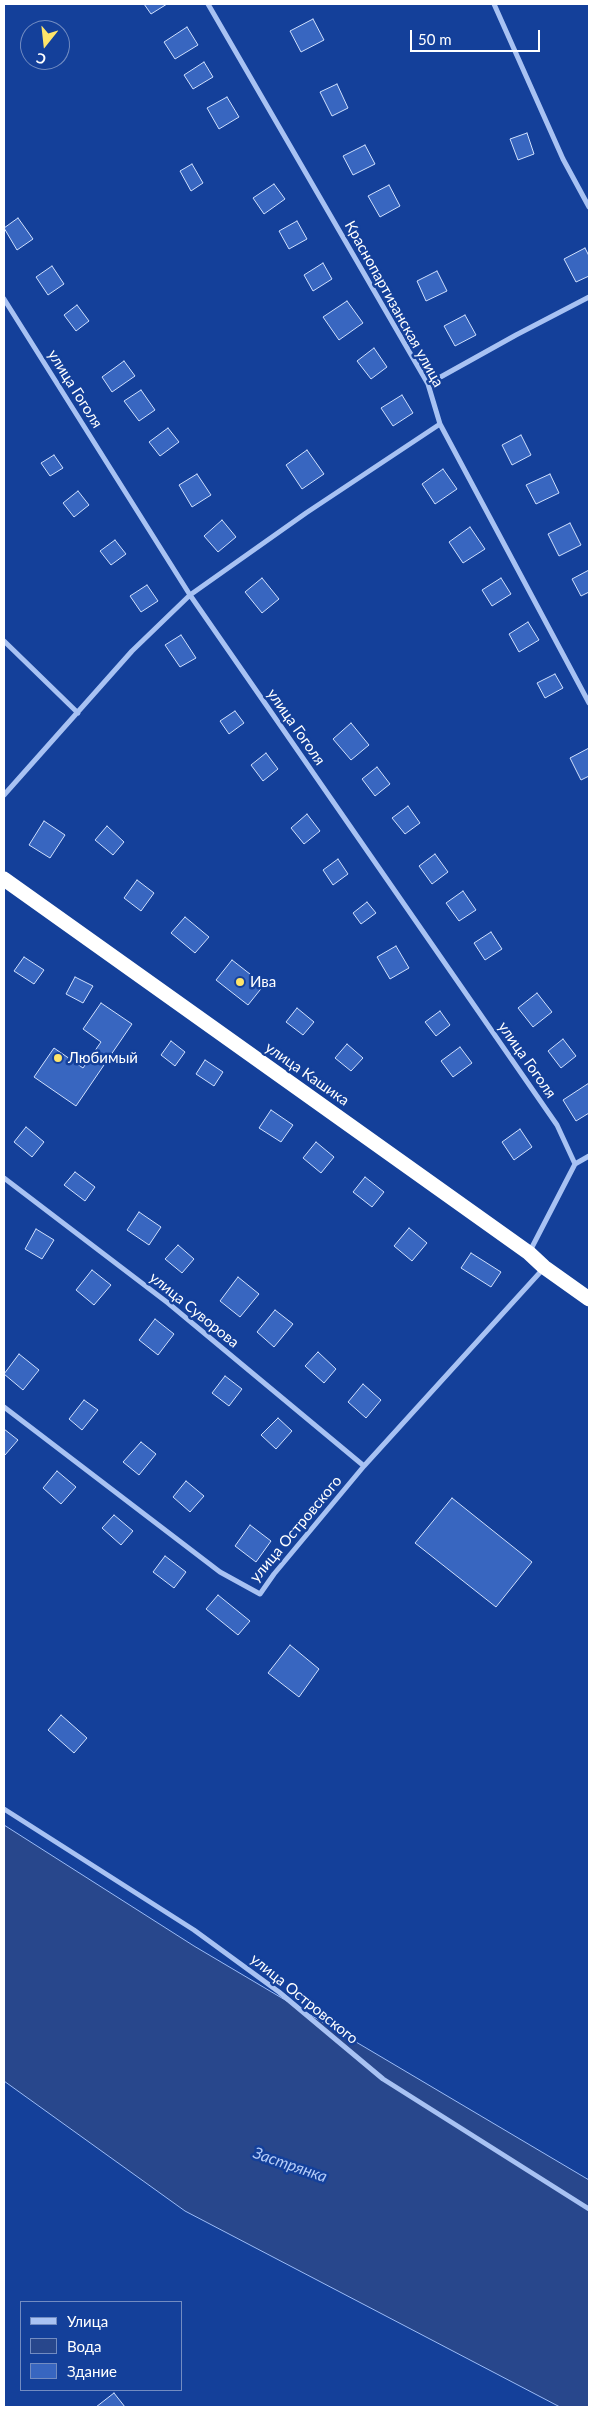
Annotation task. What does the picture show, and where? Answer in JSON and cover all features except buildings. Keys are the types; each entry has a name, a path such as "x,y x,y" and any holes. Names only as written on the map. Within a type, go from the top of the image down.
{"highway":[{"name":"улица Кашика","path":"4,879 529,1253 544,1267 589,1299"}],"street":[{"name":"Краснопартизанская улица","path":"208,4 428,384 440,424 589,703"},
{"path":"494,4 563,159 589,207"},
{"path":"428,384 589,297"},
{"name":"улица Гоголя","path":"4,299 190,595 557,1125 575,1164"},
{"path":"4,795 132,651 190,595 298,519 440,424"},
{"path":"4,641 78,713"},
{"path":"529,1253 575,1164 589,1156"},
{"name":"улица Суворова","path":"4,1178 168,1303 364,1466"},
{"name":"улица Островского","path":"4,1407 220,1572 260,1594 274,1574 364,1466 544,1267"},
{"name":"улица Островского","path":"4,1809 194,1930 279,1992 383,2079 589,2209"}],"water":[{"name":"Застрянка","path":"4,1825 194,1946 589,2180 589,2407 560,2407 185,2211 4,2081"}],"place":[{"name":"Ива","path":"240,982"},
{"name":"Любимый","path":"58,1058"}]}
